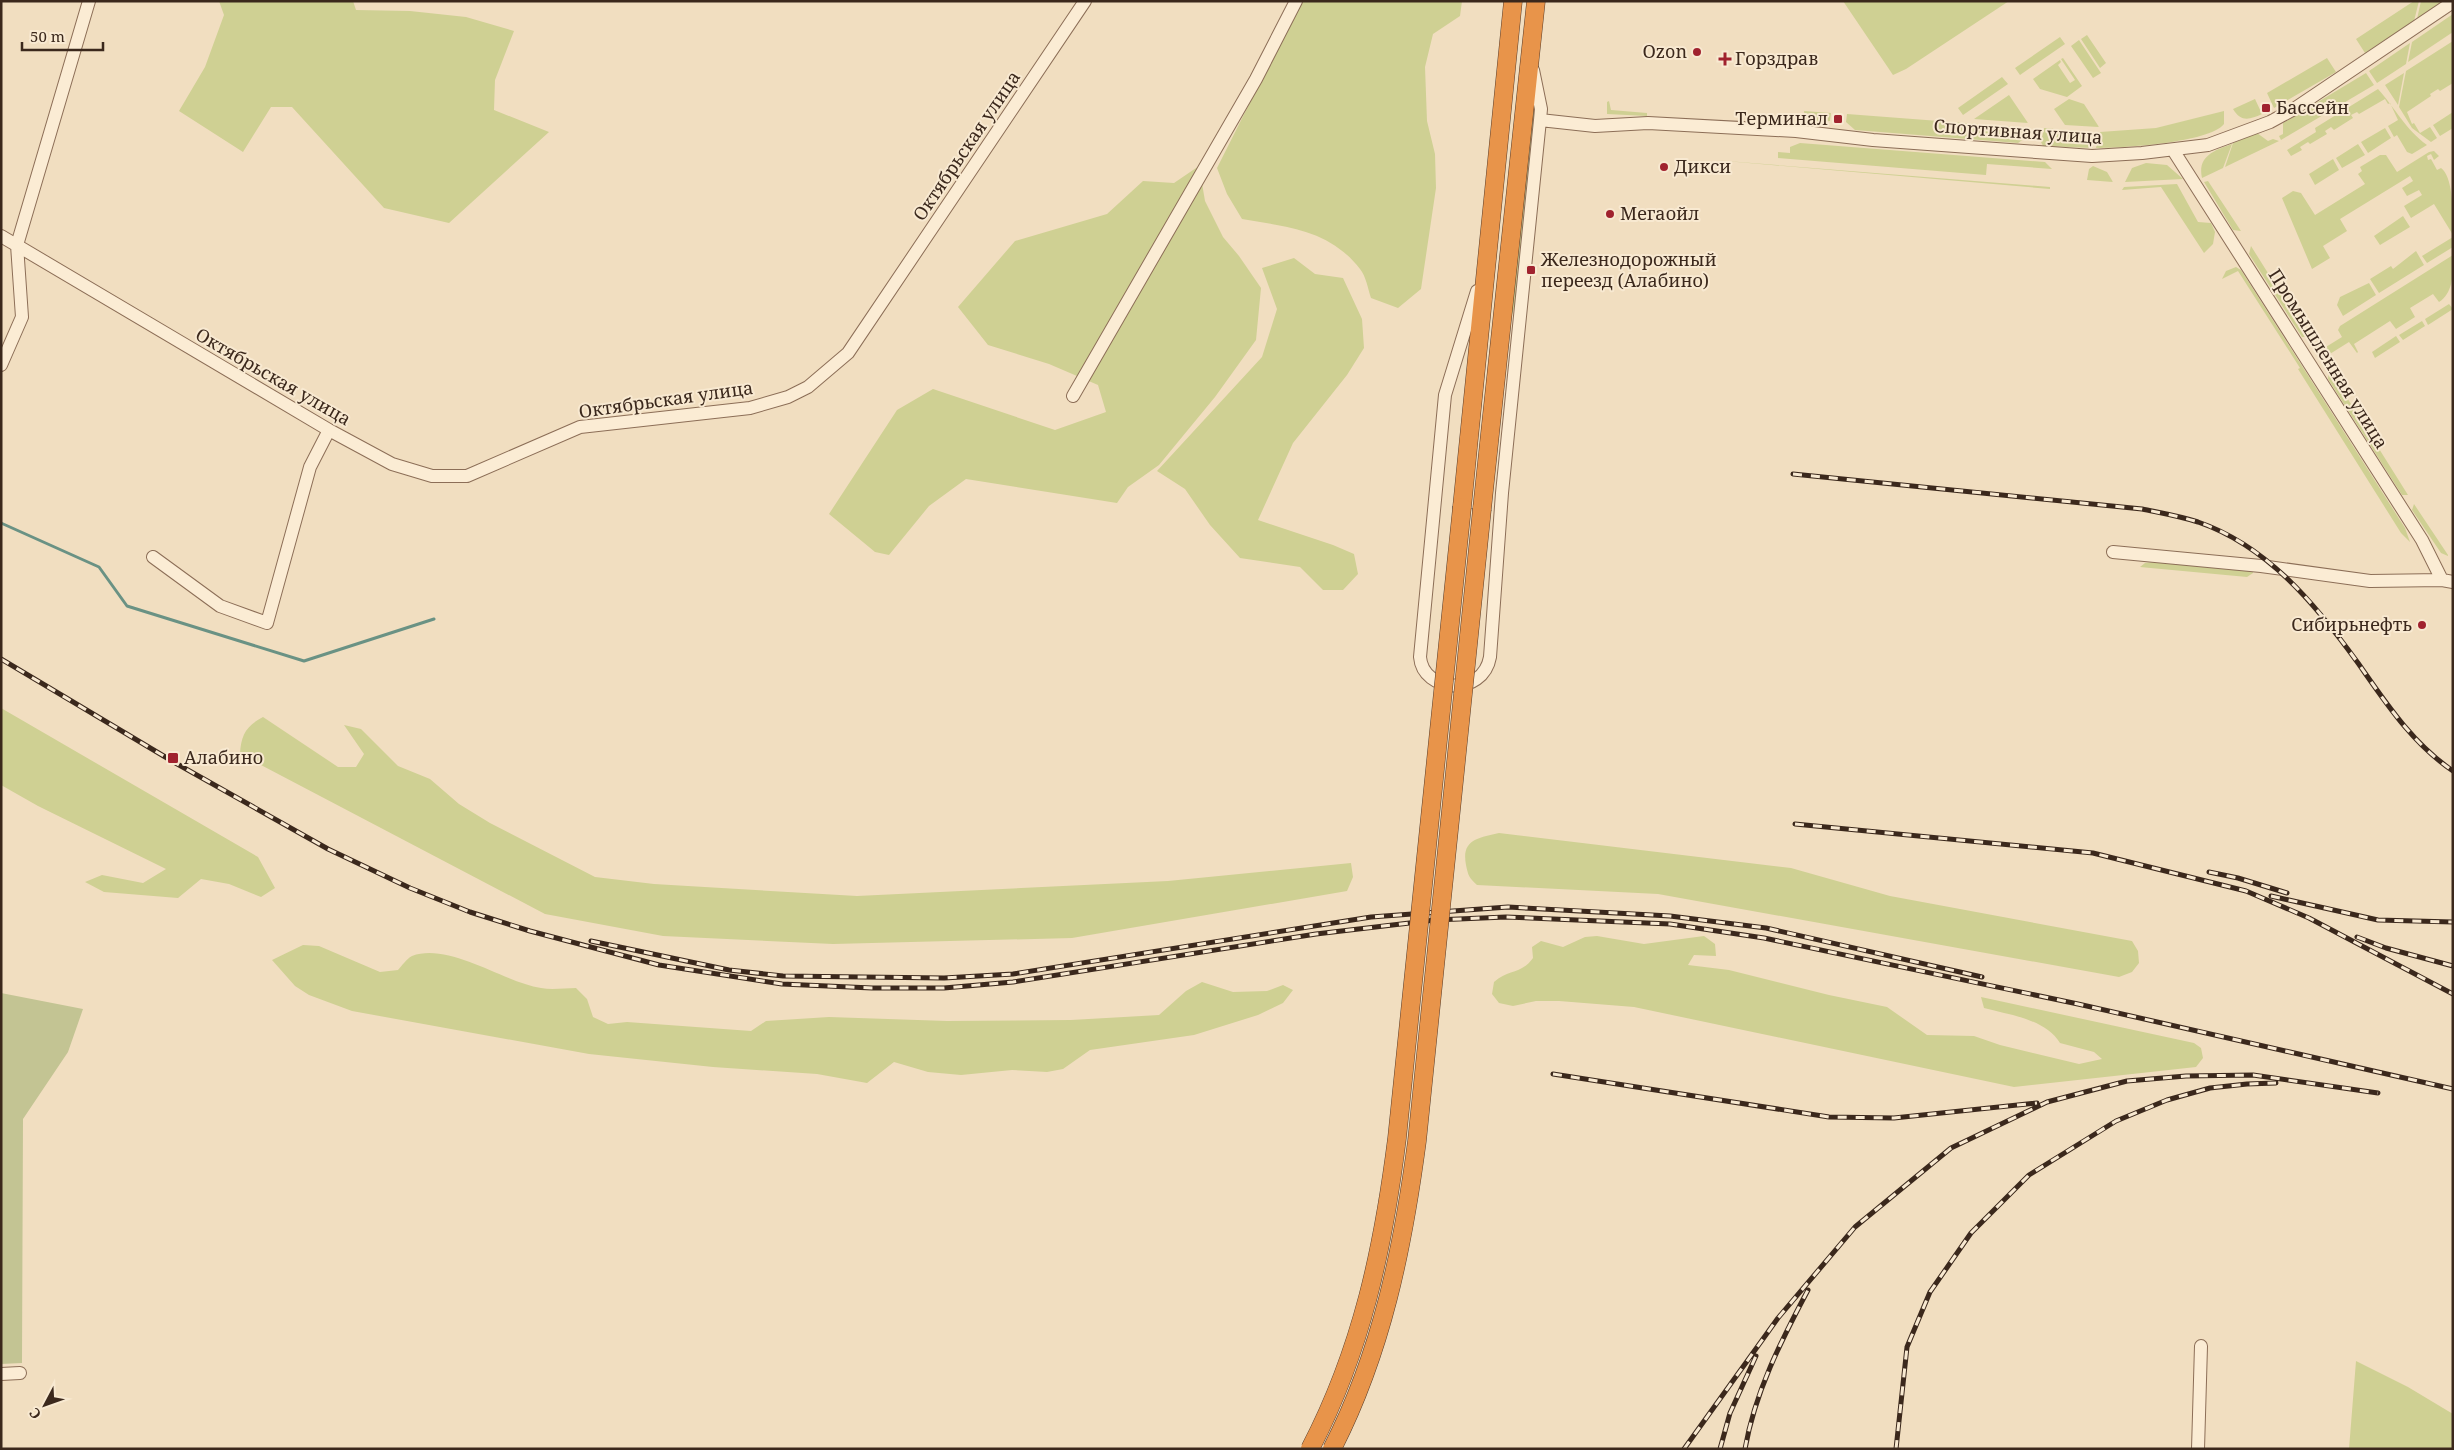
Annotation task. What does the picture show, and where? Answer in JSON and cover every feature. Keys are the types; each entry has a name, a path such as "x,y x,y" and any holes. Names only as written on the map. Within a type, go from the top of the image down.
{"highway":[{"path":"1310,1449 1337,1391 1351,1352 1367,1303 1388,1211 1513,1"},
{"path":"1332,1449 1355,1398 1386,1309 1407,1214 1417,1141 1536,1"}],"street":[{"path":"1,365 22,317 17,246 89,1"},
{"name":"Октябрьская улица","path":"1,236 329,430 392,464 432,476 467,476 580,427 750,408 788,397 808,387 848,353 1085,1"},
{"path":"1073,396 1256,79 1296,1"},
{"name":"Спортивная улица","path":"1540,120 1595,126 1648,123 1796,131 1873,140 2092,156 2173,150 2208,145 2270,122 2294,109 2453,2"},
{"path":"1491,222 1471,317 1451,371 1441,425 1420,657 1425,671 1431,677 1447,684 1465,685 1473,683 1480,678 1488,665 1502,493 1540,120 1530,47"},
{"name":"Промышленная улица","path":"2173,150 2448,581"},
{"path":"1495,380 1521,304"},
{"path":"153,557 220,606 267,623 310,467 329,430"},
{"path":"2113,552 2261,566 2370,581 2448,581"},
{"path":"2198,1449 2201,1346"},
{"path":"1,1374 20,1373"}],"green space":[{"path":"219,1 353,1 356,10 410,11 466,17 514,31 495,80 494,110 549,132 449,223 384,208 292,107 271,107 243,152 179,111 205,67 224,15"},
{"path":"1301,1 1462,1 1460,16 1433,34 1425,67 1427,121 1435,154 1436,188 1421,289 1398,308 1371,298 1362,272 1335,245 1306,232 1242,219 1227,194 1217,168"},
{"path":"1843,1 2009,1 1906,69 1893,75"},
{"path":"2414,1 2419,1 2414,21 2365,53 2356,39"},
{"path":"2421,1 2443,1 2417,19"},
{"path":"2453,14 2453,32 2408,62 2412,42"},
{"path":"2087,35 2106,63 2100,68 2081,39"},
{"path":"2060,37 2065,44 2020,75 2015,68"},
{"path":"2079,40 2101,73 2093,78 2071,46"},
{"path":"2453,41 2453,83 2440,91 2438,89 2430,94 2431,96 2407,112 2412,124 2414,123 2420,133 2430,127 2437,138 2431,142 2412,128 2399,107 2406,71"},
{"path":"2410,43 2406,64 2377,83 2369,71"},
{"path":"2063,58 2082,86 2067,97 2040,89 2033,79 2060,60 2061,62 2058,65 2070,83 2075,80 2061,59"},
{"path":"2327,58 2336,72 2274,108 2267,93"},
{"path":"2366,73 2374,85 2281,140 2279,136 2283,134 2283,123"},
{"path":"2404,73 2398,105 2385,85"},
{"path":"2002,77 2008,84 1963,115 1958,108"},
{"path":"2378,89 2390,103 2388,104 2385,99 2359,114 2357,112 2351,115 2353,118 2334,130 2331,127 2325,131 2327,134 2310,144 2308,142 2300,147 2302,150 2291,156 2287,150 2316,132 2315,128"},
{"path":"1532,92 1536,111 1516,302 1509,324"},
{"path":"2009,95 2028,123 1974,119"},
{"path":"2069,99 2084,104 2099,127 2065,125 2054,109"},
{"path":"2255,99 2262,114 2246,119 2239,116 2233,109"},
{"path":"1609,101 1611,110 1647,113 1647,116 1607,114 1607,102"},
{"path":"2391,105 2419,139 2427,145 2412,154 2407,152 2397,135 2394,137 2388,126 2398,120"},
{"path":"1804,111 1831,113 1830,121 1809,122 1805,117"},
{"path":"2224,111 2224,124 2201,136 2163,143 2096,148 2100,132 2156,128"},
{"path":"2453,112 2453,128 2440,136 2433,125"},
{"path":"1847,114 2031,128 2028,136 2018,143 1855,130 1846,122"},
{"path":"2044,128 2077,131 2093,145 2093,148 2043,146 2041,142"},
{"path":"2385,128 2391,138 2368,153 2361,142"},
{"path":"2257,133 2268,141 2273,139 2279,141 2225,167 2233,143"},
{"path":"1800,143 2045,162 2052,169 1987,164 1986,175 1778,158 1778,152 1790,153 1790,147"},
{"path":"2232,144 2223,168 2202,178 2201,170 2205,159 2219,149"},
{"path":"2358,144 2365,155 2342,168 2336,158"},
{"path":"2434,151 2439,156 2434,160 2431,154 2427,156 2428,160 2431,159 2437,170 2441,168 2445,173 2451,189 2453,235 2434,204 2411,218 2404,206 2422,195 2419,190 2407,196 2402,188 2413,181 2410,176 2340,219 2347,231 2323,246 2330,258 2312,269 2282,198 2293,191 2301,193 2315,215 2365,184 2358,174 2362,171 2360,167 2380,155 2386,155 2397,172 2429,152"},
{"path":"2333,159 2339,170 2315,185 2309,174"},
{"path":"1714,160 2050,187 2050,189"},
{"path":"2146,163 2167,165 2183,179 2125,182 2132,168"},
{"path":"1199,166 1205,201 1223,237 1261,288 1256,340 1215,397 1159,465 1128,487 1117,503 966,479 929,506 889,555 875,552 829,514 897,410 933,389 1055,430 1106,412 1098,385 1049,364 988,345 958,307 1015,241 1107,214 1143,181 1174,183"},
{"path":"2093,166 2107,172 2113,182 2087,180 2089,169"},
{"path":"2208,181 2241,231 2233,230 2204,182"},
{"path":"2177,184 2198,222 2211,223 2215,232 2213,244 2204,253 2161,187 2122,190 2124,187"},
{"path":"2403,216 2410,227 2380,245 2374,236"},
{"path":"2453,237 2453,247 2427,263 2422,256"},
{"path":"2251,246 2308,337 2302,337 2249,254"},
{"path":"2416,251 2424,265 2379,293 2370,279 2391,266 2393,269"},
{"path":"2453,255 2452,282 2448,293 2439,302 2433,294 2410,308 2415,317 2396,329 2390,321 2354,344 2357,353 2349,342 2325,357 2321,350 2342,337 2338,330 2340,326"},
{"path":"1294,258 1315,274 1343,278 1362,319 1364,348 1347,375 1293,443 1258,520 1354,554 1358,574 1343,590 1323,590 1300,567 1240,558 1210,525 1185,489 1157,471 1262,357 1277,309 1262,268"},
{"path":"2236,267 2241,270 2405,528 2410,542 2401,533 2238,271 2222,279 2226,271"},
{"path":"2369,283 2376,295 2343,316 2337,305 2340,297"},
{"path":"2449,304 2453,309 2428,325 2425,319"},
{"path":"2422,321 2425,326 2403,340 2399,335"},
{"path":"2396,336 2400,342 2375,358 2372,352"},
{"path":"2329,369 2408,495 2402,495 2328,379"},
{"path":"2414,504 2448,556 2441,553 2412,510"},
{"path":"2154,562 2253,571 2253,573 2247,577 2140,567 2145,563"},
{"path":"1,708 258,857 275,888 261,897 229,884 201,879 178,898 104,892 85,882 102,875 143,883 166,869 38,806 1,785"},
{"path":"263,717 338,767 356,767 364,754 344,725 361,729 398,766 430,779 459,804 490,823 595,877 654,884 857,896 1168,881 1351,863 1353,877 1347,891 1072,938 833,944 663,936 545,914 240,754 243,736 252,724"},
{"path":"1499,833 1791,868 1890,896 2132,941 2138,951 2139,963 2132,972 2119,977 1658,894 1477,885 1467,871 1466,850 1478,838"},
{"path":"1597,936 1644,944 1704,936 1715,944 1716,956 1694,955 1688,965 1729,970 1829,995 1887,1007 1927,1035 1974,1036 2000,1045 2079,1064 2102,1059 2094,1052 2060,1043 2045,1028 2036,1023 1984,1008 1981,997 2194,1043 2201,1048 2203,1058 2196,1067 2014,1087 1634,1007 1559,1001 1536,1001 1513,1006 1499,1003 1492,994 1494,982 1529,963 1533,958 1532,947 1541,941 1563,947 1585,937"},
{"path":"303,945 319,946 380,972 398,970 412,956 427,953 442,954 459,958 526,984 545,989 576,988 587,999 593,1017 608,1024 627,1022 751,1031 766,1021 829,1017 947,1021 1071,1020 1159,1015 1186,991 1202,982 1233,992 1267,991 1283,985 1293,990 1283,1003 1258,1015 1194,1035 1090,1050 1063,1069 1047,1072 1012,1070 961,1075 928,1072 894,1062 867,1083 817,1074 713,1067 589,1054 352,1011 309,995 295,986 272,960"},
{"path":"1,993 83,1009 68,1052 23,1119 22,1363 1,1364"},
{"path":"2356,1361 2408,1387 2453,1414 2453,1449 2349,1449"}],"waterway":[{"path":"1,523 99,567 127,606 304,661 434,619"}],"railway":[{"path":"1793,474 2142,509 2198,522 2223,533 2247,546 2268,562 2307,599 2342,641 2412,735 2438,760 2453,771"},
{"path":"1,659 172,761 328,849 410,888 470,912 530,931 659,965 782,984 872,988 944,988 1013,982 1316,934 1435,920 1506,917 1670,924 1764,938 2078,1004 2453,1089"},
{"path":"1795,824 2093,853 2246,891 2309,918 2453,994"},
{"path":"2209,872 2238,878 2287,893"},
{"path":"2271,896 2378,920 2453,922"},
{"path":"591,941 729,970 783,976 944,978 1013,974 1371,917 1508,907 1670,916 1766,928 1982,977"},
{"path":"2357,937 2386,948 2453,966"},
{"path":"1553,1074 1829,1117 1894,1118 2037,1103"},
{"path":"1684,1449 1778,1318 1855,1227 1951,1148 2047,1102 2127,1081 2186,1076 2253,1075 2378,1093"},
{"path":"1896,1449 1907,1347 1930,1292 1971,1233 2029,1175 2116,1121 2167,1100 2210,1088 2276,1083"},
{"path":"1745,1449 1749,1428 1762,1387 1788,1328 1808,1290"},
{"path":"1720,1449 1730,1413 1756,1356"}],"place":[{"name":"Ozon","path":"1697,52"},
{"name":"Горздрав","path":"1725,59"},
{"name":"Бассейн","path":"2266,108"},
{"name":"Терминал","path":"1838,119"},
{"name":"Дикси","path":"1664,167"},
{"name":"Мегаойл","path":"1610,214"},
{"name":"Железнодорожный переезд (Алабино)","path":"1531,270"},
{"name":"Сибирьнефть","path":"2422,625"},
{"name":"Алабино","path":"173,758"}]}
